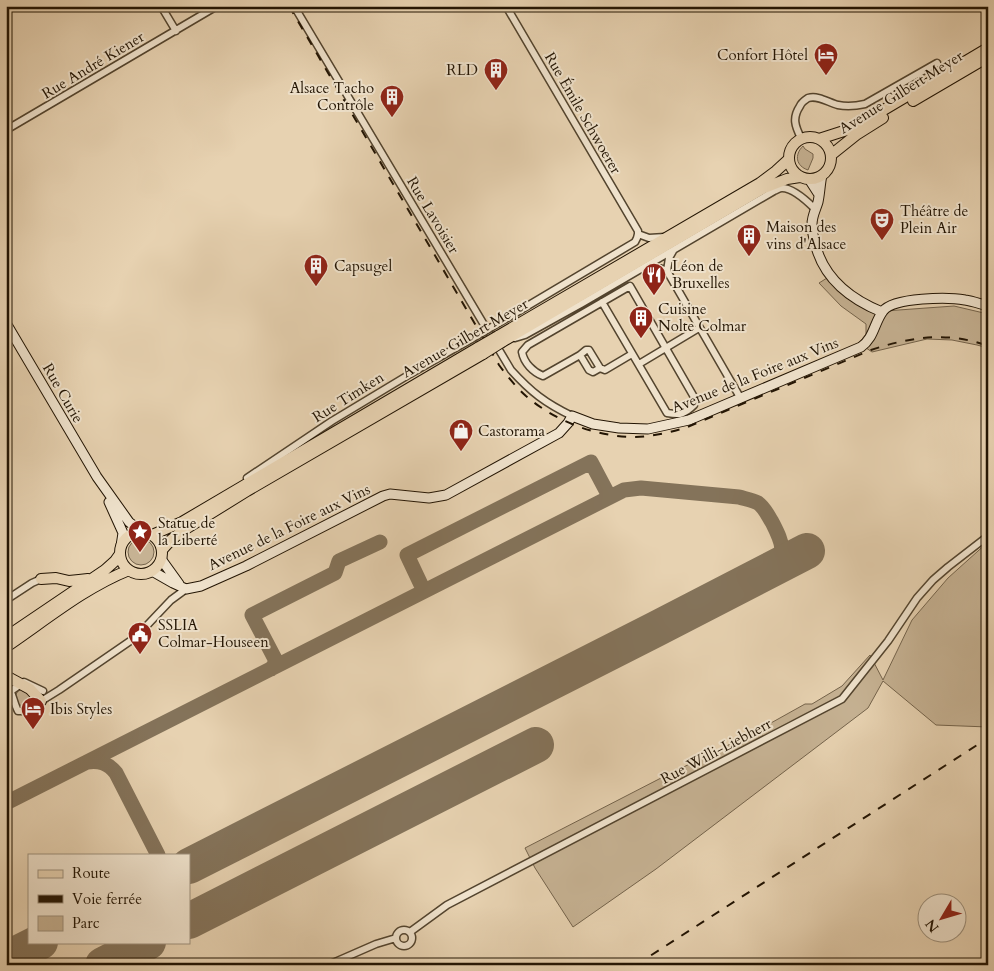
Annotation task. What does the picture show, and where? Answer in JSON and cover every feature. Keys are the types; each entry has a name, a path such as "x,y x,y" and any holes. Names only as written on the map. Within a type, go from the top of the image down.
{"main road":[{"name":"Avenue Gilbert Meyer","path":"498,335 760,183 788,160 791,147 801,138 819,139 865,121 988,48"},
{"name":"Avenue Gilbert Meyer","path":"831,155 856,135 988,57"},
{"name":"Avenue Gilbert Meyer","path":"152,535 182,522 478,346 764,188 787,179 815,178 822,175 829,166 831,155 827,146 819,139"},
{"path":"788,160 792,170 805,178"},
{"name":"Avenue Gilbert Meyer","path":"161,555 172,540 184,530 478,346"},
{"path":"6,637 113,563 128,535 142,532 152,535 160,544 161,555 156,568 140,574 124,566 120,550"},
{"path":"6,647 98,584 129,570"},
{"path":"41,579 56,578 69,581 94,577"},
{"path":"6,676 30,689 40,698"}],"street":[{"path":"161,6 176,30"},
{"name":"Rue André Kiener","path":"6,130 217,6"},
{"name":"Rue Lavoisier","path":"294,6 511,370 536,395 572,416"},
{"name":"Rue Émile Schwoerer","path":"506,6 638,231 638,234"},
{"path":"801,138 796,127 794,115 801,103 809,98 819,98 837,105 852,107 866,104 937,63"},
{"path":"822,175 812,225 813,235 820,258 827,272 847,293 882,312 893,304 930,298 965,300 988,306"},
{"path":"805,178 818,193"},
{"name":"Avenue Gilbert Meyer","path":"498,335 525,335 774,191 783,188 794,192 815,209"},
{"path":"638,234 649,238 666,238"},
{"name":"Rue Timken","path":"227,495 247,478 332,420 410,374 478,346 498,335 635,242 638,234"},
{"path":"673,250 669,258 667,271 741,399"},
{"path":"646,266 654,266 667,271"},
{"path":"602,302 667,413 677,415 687,412 694,405 694,397 630,286 602,302 528,345 522,352 524,360 536,373 543,376 586,350 589,350 600,368 605,370 632,354"},
{"path":"602,302 608,288"},
{"path":"581,304 602,302"},
{"name":"Avenue de la Foire aux Vins","path":"6,684 9,686 14,706 18,711 30,708 40,698 59,690 136,637 171,600 180,586 201,586 246,566 383,496 390,494 429,498 446,496 559,433 572,416 592,424 619,428 648,429 689,420 861,347 871,336 882,312"},
{"name":"Rue Curie","path":"6,323 97,477 122,528 120,550"},
{"path":"639,364 699,328"},
{"path":"580,355 589,370 593,372 600,368"},
{"name":"Rue Curie","path":"97,477 129,522 142,532"},
{"name":"Rue Willi-Liebherr","path":"410,932 447,906 842,699 888,641 916,598 948,567 988,536"},
{"path":"161,555 180,586"},
{"path":"152,571 180,586"},
{"path":"6,600 41,579"},
{"path":"171,600 180,586"},
{"path":"11,691 21,684"},
{"name":"Rue Willi-Liebherr","path":"406,930 410,932 412,940 408,946 400,945 396,941 396,935 400,931 406,930"},
{"name":"Rue Willi-Liebherr","path":"328,965 376,944 396,938"}],"green space":[{"path":"803,146 813,154 808,170 801,166 797,156"},
{"path":"827,278 845,297 871,312 954,306 988,314 988,348 952,340 927,339 872,352 859,343 866,334 866,324 841,306 819,283"},
{"path":"141,539 150,543 154,552 150,561 141,565 132,561 128,552 132,543"},
{"path":"988,542 988,727 936,725 883,681 868,708 656,869 573,927 535,868 525,848 753,733 805,704 812,704 842,686 870,655 883,680 912,620 948,578"},
{"path":"23,688 32,697 29,704 25,706 18,704 15,696"}],"taxiway":[{"path":"424,591 407,555 591,462 609,496"},
{"path":"6,803 624,490 641,488 739,497 758,503 772,522 779,536 782,548 779,559 769,571"},
{"path":"271,669 275,664 275,659 252,615 335,573 339,561 380,542"},
{"path":"87,762 103,763 116,773 157,854"}],"runway":[{"path":"190,865 807,551"},
{"path":"190,920 536,745"},
{"path":"6,959 36,944"},
{"path":"103,965 144,944"}],"railway":[{"path":"289,6 499,365 526,396 562,420 603,434 632,437 659,434 685,428 886,345 915,339 944,337 973,341 988,346"},
{"path":"6,304 14,318"},
{"path":"636,965 988,738"}],"place":[{"name":"Confort Hôtel","path":"826,76"},
{"name":"RLD","path":"496,91"},
{"name":"Alsace Tacho Contrôle","path":"392,118"},
{"name":"Théâtre de Plein Air","path":"882,241"},
{"name":"Maison des vins d'Alsace","path":"749,257"},
{"name":"Capsugel","path":"316,287"},
{"name":"Léon de Bruxelles","path":"654,296"},
{"name":"Cuisine Nolte Colmar","path":"641,339"},
{"name":"Castorama","path":"461,452"},
{"name":"Statue de la Liberté","path":"140,553"},
{"name":"SSLIA Colmar-Houseen","path":"140,655"},
{"name":"Ibis Styles","path":"33,730"}]}
